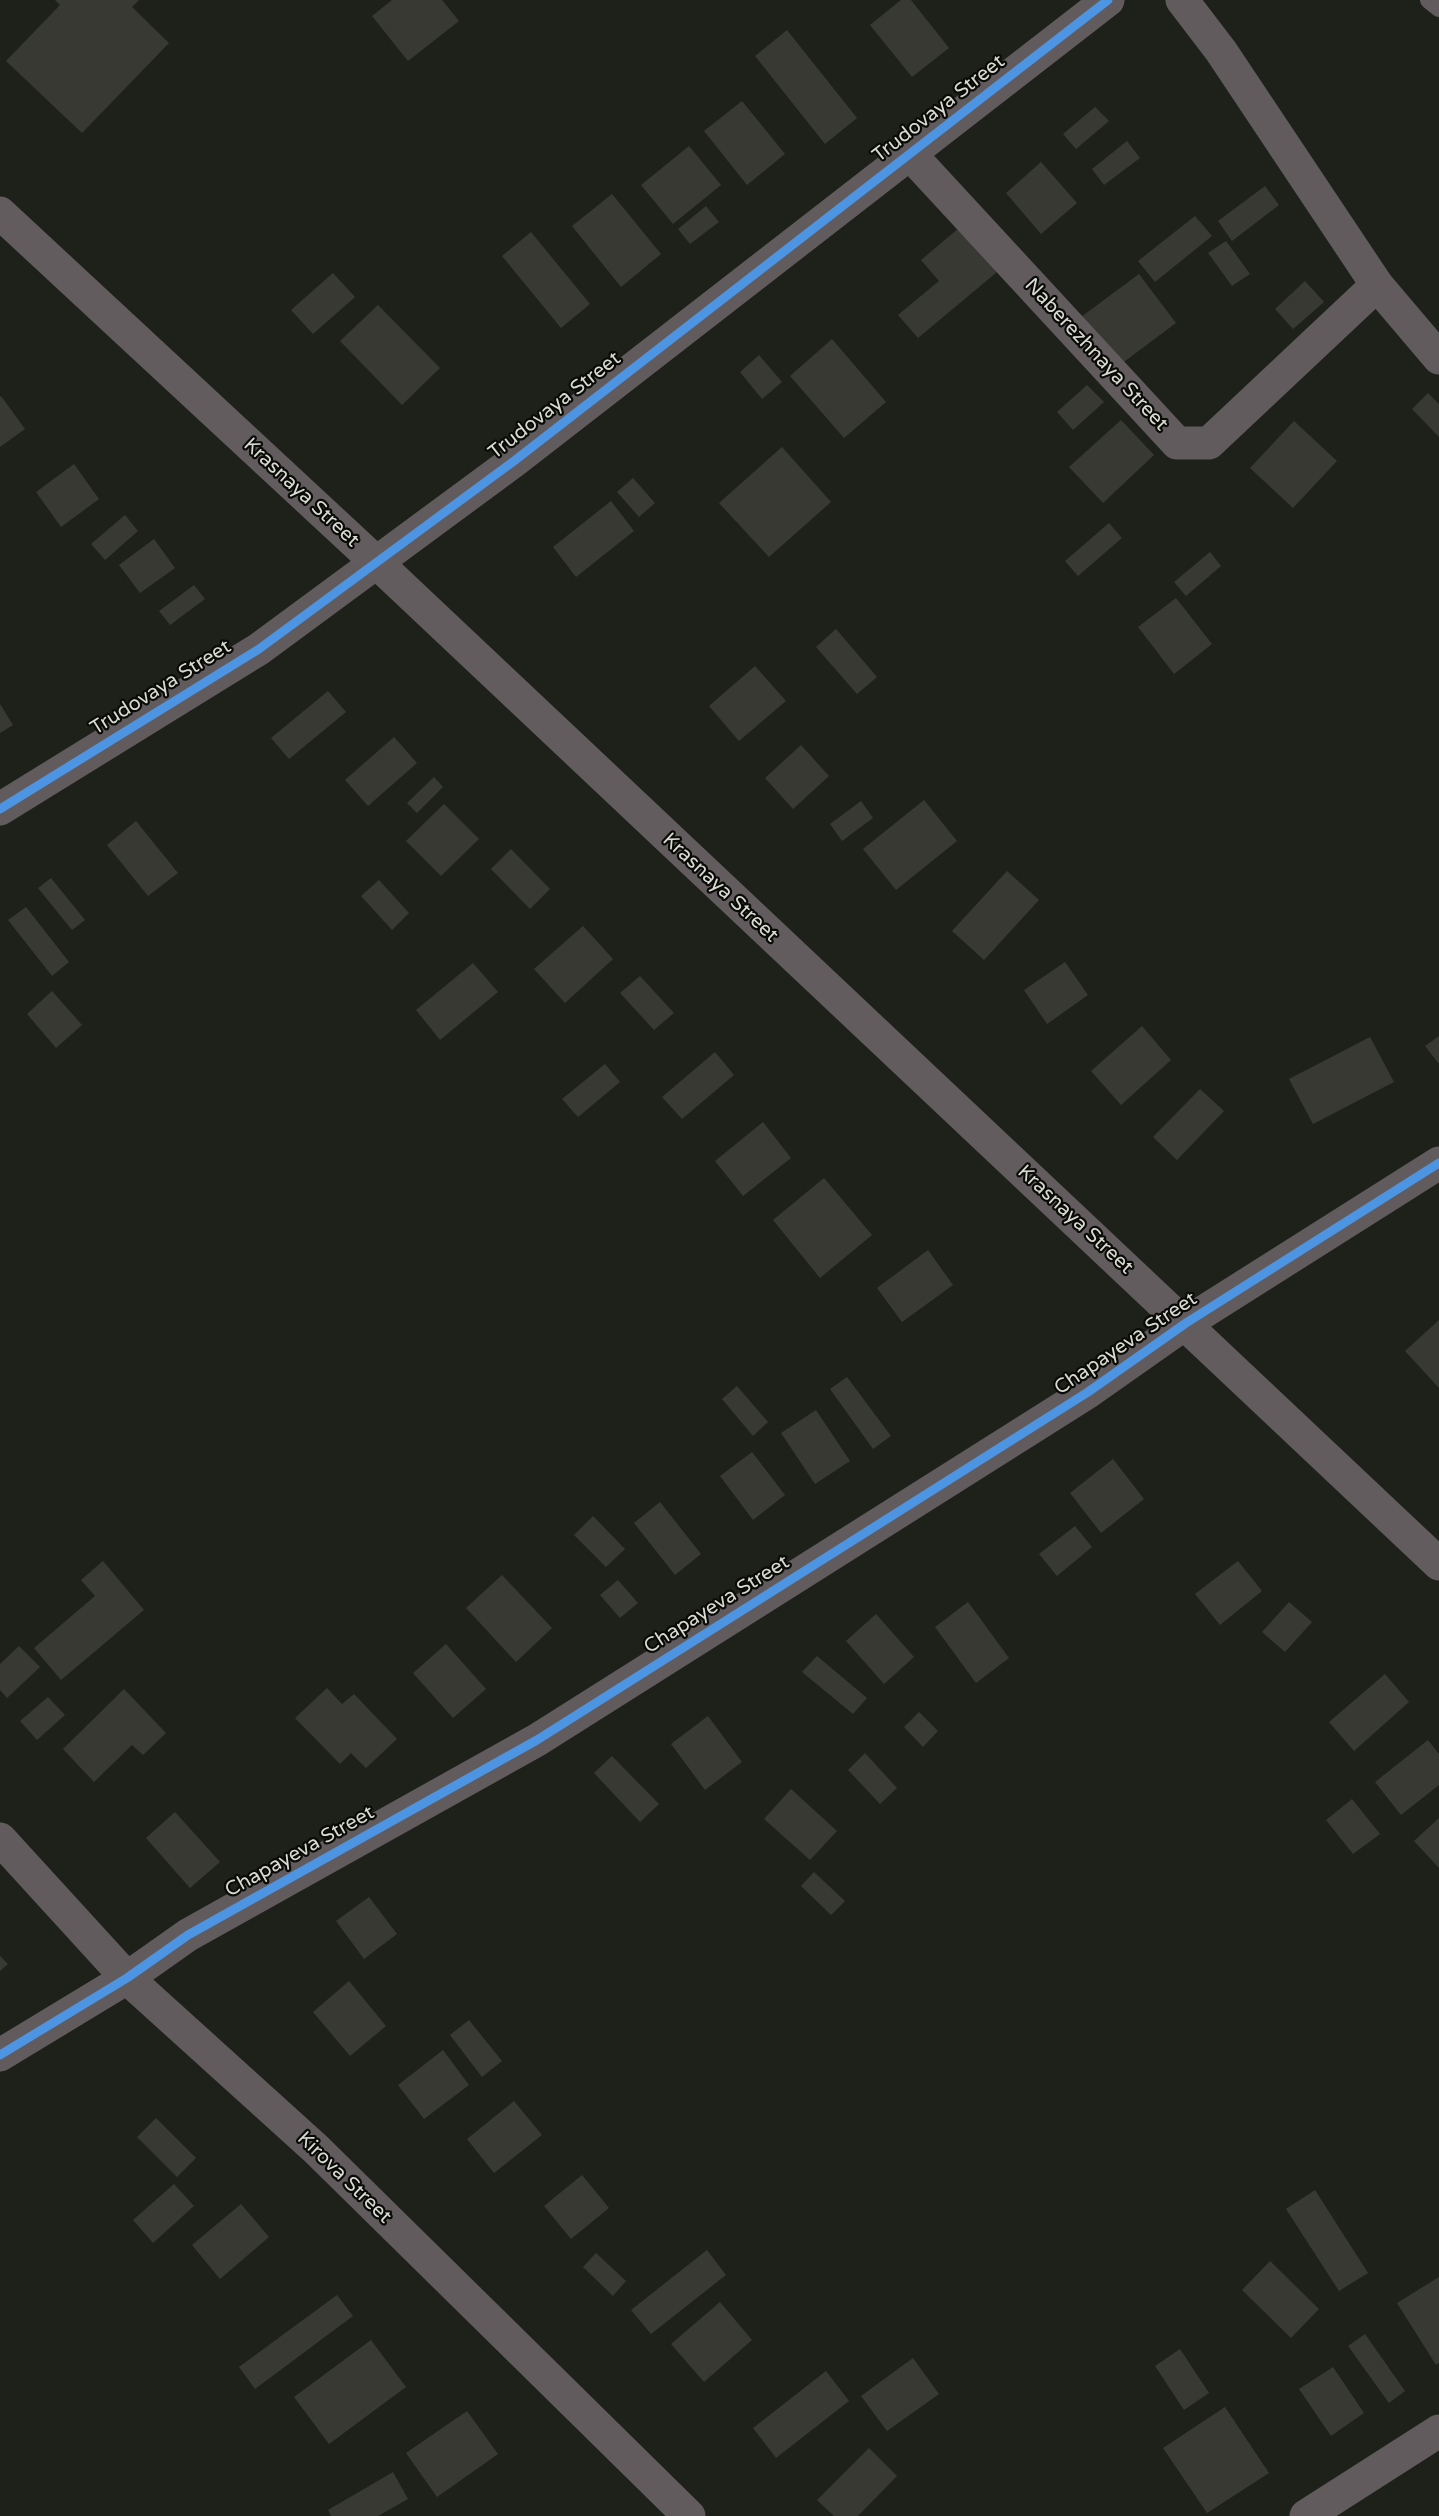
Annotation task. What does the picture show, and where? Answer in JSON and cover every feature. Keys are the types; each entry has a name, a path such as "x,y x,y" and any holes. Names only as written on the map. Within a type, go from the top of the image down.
{"main road":[{"name":"Krasnaya Street","path":"0,213 376,562 575,752 1186,1323 1439,1564"}],"street":[{"name":"Trudovaya Street","path":"0,809 259,649 523,454 1108,0"},
{"path":"1182,0 1221,51 1377,285 1439,358"},
{"name":"Naberezhnaya Street","path":"910,154 1177,443 1209,443 1377,285"},
{"name":"Chapayeva Street","path":"0,2055 127,1978 188,1935 546,1734 1088,1392 1186,1323 1439,1163"},
{"name":"Kirova Street","path":"0,1839 127,1978 316,2149 689,2516"},
{"path":"1306,2516 1439,2431"}],"lane":[{"path":"1429,0 1439,8"}],"building":[{"path":"55,0 139,0 132,7 169,43 82,133 6,61 60,5"},
{"path":"392,0 442,0 459,21 408,61 372,16"},
{"path":"901,0 911,0 949,48 912,77 870,25"},
{"path":"787,30 857,118 825,144 755,56"},
{"path":"742,101 785,154 747,185 704,131"},
{"path":"1095,107 1109,121 1076,149 1063,134"},
{"path":"1127,141 1140,158 1104,185 1092,169"},
{"path":"689,146 721,185 673,224 641,185"},
{"path":"1041,162 1077,203 1041,234 1006,193"},
{"path":"1265,186 1279,205 1232,241 1218,221"},
{"path":"612,194 661,254 621,287 572,226"},
{"path":"706,206 719,222 690,244 678,229"},
{"path":"1195,216 1212,236 1155,282 1138,261"},
{"path":"959,228 997,272 918,338 898,315 939,281 921,260"},
{"path":"531,232 590,304 561,328 502,256"},
{"path":"1226,241 1250,274 1232,286 1208,253"},
{"path":"333,273 355,297 313,334 291,310"},
{"path":"1139,274 1176,323 1117,367 1081,317"},
{"path":"1305,281 1324,302 1293,329 1275,309"},
{"path":"378,305 440,368 402,405 340,341"},
{"path":"832,339 886,402 844,438 790,376"},
{"path":"759,355 782,382 762,399 740,372"},
{"path":"1087,385 1104,402 1073,430 1057,412"},
{"path":"1428,393 1439,404 1439,437 1412,409"},
{"path":"0,397 25,429 0,447"},
{"path":"1121,420 1154,455 1103,503 1069,467"},
{"path":"1294,421 1337,461 1293,508 1250,468"},
{"path":"782,447 831,502 769,557 719,503"},
{"path":"74,464 99,499 61,527 36,492"},
{"path":"633,478 655,503 639,517 617,492"},
{"path":"611,501 634,531 576,577 553,547"},
{"path":"125,515 138,531 105,560 91,544"},
{"path":"1109,523 1122,538 1078,576 1065,561"},
{"path":"154,539 175,568 140,593 119,565"},
{"path":"1210,552 1221,566 1186,596 1174,582"},
{"path":"194,585 205,599 170,625 159,611"},
{"path":"1176,598 1212,644 1174,674 1138,627"},
{"path":"836,629 877,677 857,694 816,647"},
{"path":"755,666 786,701 739,741 709,706"},
{"path":"328,691 346,712 289,759 271,738"},
{"path":"0,704 13,725 0,733"},
{"path":"394,737 417,763 368,806 345,780"},
{"path":"801,745 829,776 793,809 765,778"},
{"path":"434,777 443,787 417,813 407,803"},
{"path":"924,800 957,841 896,890 863,849"},
{"path":"861,801 873,818 842,841 830,824"},
{"path":"444,804 479,839 441,876 406,841"},
{"path":"136,821 178,873 148,896 107,845"},
{"path":"511,849 550,889 530,909 491,869"},
{"path":"1007,871 1039,900 984,960 952,931"},
{"path":"51,878 85,920 72,930 38,888"},
{"path":"379,880 409,913 392,930 361,896"},
{"path":"26,907 69,962 52,976 8,920"},
{"path":"583,926 613,959 565,1003 534,969"},
{"path":"1065,962 1088,995 1047,1024 1024,990"},
{"path":"473,963 498,992 440,1040 416,1010"},
{"path":"640,976 674,1013 654,1030 620,993"},
{"path":"52,991 82,1025 56,1048 27,1014"},
{"path":"1142,1026 1171,1060 1121,1105 1091,1071"},
{"path":"1439,1036 1439,1064 1425,1046"},
{"path":"1370,1037 1394,1082 1313,1124 1289,1079"},
{"path":"715,1052 734,1075 682,1119 662,1097"},
{"path":"605,1064 620,1082 578,1117 562,1099"},
{"path":"1200,1089 1224,1111 1177,1160 1153,1137"},
{"path":"763,1122 791,1158 743,1196 715,1161"},
{"path":"824,1178 872,1235 820,1278 773,1220"},
{"path":"928,1250 953,1285 902,1322 877,1288"},
{"path":"1439,1320 1439,1388 1405,1351"},
{"path":"847,1377 891,1436 873,1449 830,1389"},
{"path":"737,1386 768,1422 753,1436 722,1399"},
{"path":"816,1410 850,1461 815,1484 781,1433"},
{"path":"752,1452 785,1495 753,1520 720,1476"},
{"path":"1113,1459 1144,1499 1101,1533 1070,1493"},
{"path":"660,1502 701,1554 675,1575 634,1523"},
{"path":"593,1516 625,1549 606,1567 574,1535"},
{"path":"1075,1526 1092,1547 1057,1576 1039,1554"},
{"path":"103,1561 144,1610 61,1680 34,1648 95,1596 81,1580"},
{"path":"1238,1561 1262,1591 1220,1625 1195,1594"},
{"path":"502,1575 552,1628 516,1662 466,1608"},
{"path":"618,1580 638,1603 620,1618 600,1595"},
{"path":"968,1602 1009,1658 976,1683 935,1627"},
{"path":"1289,1602 1312,1622 1285,1652 1262,1632"},
{"path":"876,1614 914,1657 884,1684 846,1641"},
{"path":"446,1644 486,1689 453,1718 413,1673"},
{"path":"19,1646 40,1667 7,1698 0,1690 0,1664"},
{"path":"817,1656 867,1698 853,1714 802,1672"},
{"path":"1385,1674 1409,1702 1354,1751 1329,1722"},
{"path":"327,1688 342,1704 354,1694 397,1739 366,1768 351,1753 340,1764 295,1718"},
{"path":"124,1689 166,1733 143,1755 132,1745 94,1782 63,1749"},
{"path":"48,1697 65,1715 37,1740 20,1721"},
{"path":"919,1712 938,1731 923,1747 904,1727"},
{"path":"708,1716 742,1762 705,1790 671,1744"},
{"path":"1428,1740 1439,1754 1439,1785 1401,1815 1375,1782"},
{"path":"865,1753 897,1788 880,1804 848,1770"},
{"path":"612,1756 659,1804 640,1822 594,1773"},
{"path":"791,1789 837,1831 810,1860 764,1819"},
{"path":"1352,1799 1380,1834 1353,1854 1326,1820"},
{"path":"175,1812 220,1862 190,1888 146,1838"},
{"path":"1439,1818 1439,1868 1414,1841"},
{"path":"814,1872 845,1901 831,1915 801,1886"},
{"path":"369,1897 397,1934 364,1959 336,1921"},
{"path":"0,1956 8,1964 0,1971"},
{"path":"349,1981 386,2026 350,2056 313,2012"},
{"path":"469,2020 502,2061 482,2077 450,2035"},
{"path":"443,2050 469,2085 424,2119 398,2085"},
{"path":"514,2101 542,2135 494,2173 467,2139"},
{"path":"156,2118 196,2158 177,2177 137,2137"},
{"path":"582,2175 609,2208 571,2239 544,2206"},
{"path":"174,2184 194,2206 153,2243 133,2220"},
{"path":"1315,2190 1368,2273 1339,2291 1286,2209"},
{"path":"241,2204 269,2237 220,2279 192,2245"},
{"path":"707,2250 726,2275 651,2334 631,2310"},
{"path":"596,2253 626,2281 613,2296 583,2267"},
{"path":"1270,2261 1319,2309 1291,2338 1242,2290"},
{"path":"1439,2277 1439,2363 1436,2365 1397,2303"},
{"path":"337,2295 353,2316 255,2389 239,2367"},
{"path":"720,2302 752,2340 704,2382 671,2344"},
{"path":"1365,2334 1405,2391 1389,2403 1348,2346"},
{"path":"371,2340 406,2387 329,2444 294,2397"},
{"path":"1180,2349 1209,2393 1184,2410 1155,2366"},
{"path":"913,2358 939,2394 887,2431 861,2396"},
{"path":"1333,2367 1364,2413 1331,2436 1299,2389"},
{"path":"826,2371 849,2401 776,2458 753,2428"},
{"path":"1225,2407 1269,2473 1207,2513 1163,2448"},
{"path":"467,2411 498,2454 437,2497 406,2453"},
{"path":"869,2448 897,2476 858,2516 834,2516 817,2500"},
{"path":"393,2472 408,2499 378,2516 331,2516 328,2510"}],"cycle path":[{"path":"0,809 259,649 514,461 1108,0"},
{"path":"0,2055 127,1978 188,1935 537,1740 1088,1392 1186,1323 1439,1163"}]}
